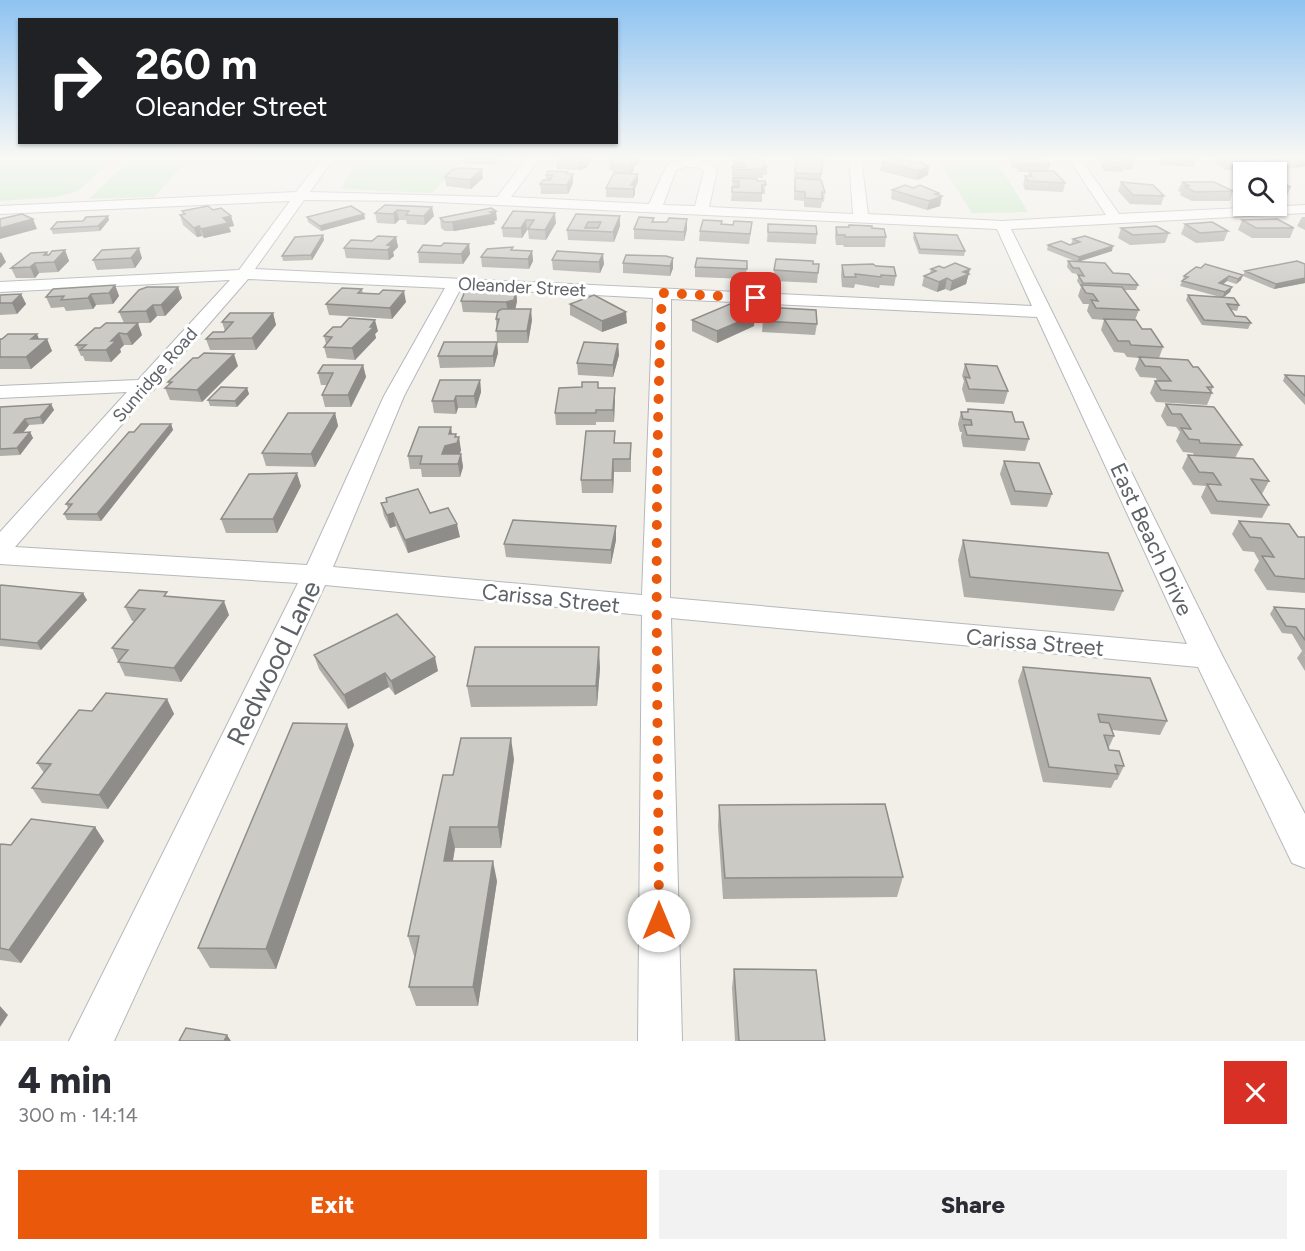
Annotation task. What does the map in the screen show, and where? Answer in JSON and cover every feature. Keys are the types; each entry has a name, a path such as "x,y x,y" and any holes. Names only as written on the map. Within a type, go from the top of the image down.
{"street":[{"path":"0,210 74,207"},
{"name":"Sunridge Road","path":"0,548 147,386 243,275 294,207"},
{"path":"608,207 1002,225 1305,209"},
{"path":"701,211 702,207"},
{"path":"860,207 861,219"},
{"path":"1107,207 1116,220"},
{"name":"East Beach Drive","path":"1002,225 1208,657 1305,851"},
{"name":"Oleander Street","path":"0,287 243,275 1044,312"},
{"name":"Redwood Lane","path":"91,1041 316,575 394,396 455,284"},
{"path":"660,1041 656,608 657,412 662,293"},
{"path":"0,392 97,386 147,386"},
{"name":"Carissa Street","path":"0,555 316,575 1208,657"}],"green space":[{"path":"968,207 1025,207 1028,212 972,213"}],"building":[{"path":"209,207 213,210 221,208 231,216 223,218 228,223 201,229 199,226 194,228 180,215 185,214 182,211"},
{"path":"349,207 364,214 320,226 307,217"},
{"path":"383,207 432,207 424,216 406,215 409,211 397,210 393,214 375,213"},
{"path":"491,208 496,211 490,212 494,214 452,222 444,222 440,218"},
{"path":"513,211 555,213 545,230 528,229 534,220 526,220 521,228 502,228"},
{"path":"22,214 33,219 0,228 0,219"},
{"path":"576,214 620,216 613,232 567,230","holes":["588,222 601,222 598,228 585,228"]},
{"path":"108,216 98,226 51,229 57,222 83,221 86,217"},
{"path":"639,217 654,218 652,222 667,222 669,218 687,219 684,232 634,229"},
{"path":"1277,219 1294,228 1256,228 1242,220"},
{"path":"703,220 722,221 721,224 733,225 734,221 752,222 750,234 700,231"},
{"path":"1212,222 1228,231 1200,233 1185,224"},
{"path":"768,224 816,226 817,234 768,232"},
{"path":"849,225 884,229 886,237 837,235 836,227 849,227"},
{"path":"1156,226 1169,233 1133,235 1121,228"},
{"path":"914,233 957,235 965,251 920,249"},
{"path":"323,235 311,255 282,256 295,237"},
{"path":"378,236 396,237 387,245 392,246 387,250 344,248 351,240 372,241"},
{"path":"1085,236 1113,246 1079,257 1048,245 1061,241 1070,245 1080,242 1073,239"},
{"path":"444,243 469,244 461,254 418,252 423,245 441,246"},
{"path":"513,247 511,250 532,251 528,259 481,257 487,249"},
{"path":"139,248 131,258 93,260 102,250"},
{"path":"65,250 54,262 11,268 31,253 47,252 44,255 49,255 52,251"},
{"path":"557,251 603,254 599,262 552,260"},
{"path":"626,255 673,258 670,266 623,263"},
{"path":"697,258 747,261 747,269 695,267"},
{"path":"776,259 813,261 813,264 819,264 818,273 774,270"},
{"path":"1068,261 1105,263 1113,273 1129,274 1138,285 1083,283 1078,275 1084,276 1079,268 1073,268"},
{"path":"1297,261 1305,264 1305,278 1276,284 1245,271"},
{"path":"955,263 970,269 963,272 969,274 952,281 947,278 939,282 924,276 936,271 931,269 939,266 944,268"},
{"path":"873,264 894,267 896,276 855,274 856,277 844,277 842,265"},
{"path":"1205,264 1243,275 1238,279 1229,276 1219,283 1232,287 1225,292 1182,281 1188,277 1184,276 1196,267 1201,268"},
{"path":"115,285 109,293 91,294 88,298 61,300 64,296 46,297 53,289"},
{"path":"1081,285 1122,287 1139,310 1096,308 1091,300 1098,301 1093,294 1086,293"},
{"path":"147,287 178,287 161,305 153,305 146,311 119,312 139,290"},
{"path":"342,288 362,289 358,293 379,294 383,290 404,291 390,308 326,304"},
{"path":"516,290 514,300 506,302 461,301 465,291"},
{"path":"21,294 12,303 0,303 0,295"},
{"path":"594,295 626,312 602,321 570,304"},
{"path":"1188,295 1234,298 1239,305 1227,304 1235,316 1246,317 1251,323 1204,320"},
{"path":"730,304 755,315 717,331 692,320"},
{"path":"764,307 816,310 817,324 763,321"},
{"path":"531,309 527,331 496,331 498,311"},
{"path":"230,313 273,313 252,338 206,339 213,332 224,332 233,322 222,322"},
{"path":"349,318 375,320 370,327 374,327 352,348 324,347 332,337 324,336 333,327 341,327"},
{"path":"1104,319 1136,320 1142,329 1151,329 1163,347 1131,345 1129,341 1118,341"},
{"path":"106,323 138,323 127,334 119,333 111,341 116,341 106,350 80,350 86,345 76,345 95,328 100,328"},
{"path":"8,334 37,334 31,339 47,339 26,357 0,357 0,339"},
{"path":"444,342 497,342 493,356 438,356"},
{"path":"584,342 618,344 613,365 577,363"},
{"path":"204,353 234,354 197,390 165,388 172,382 168,382 193,358 198,358"},
{"path":"1139,357 1188,360 1193,367 1198,367 1213,387 1207,387 1212,393 1161,390 1155,381 1171,381 1160,367 1145,366"},
{"path":"965,364 997,366 1008,391 969,389 965,377 970,378"},
{"path":"323,365 363,365 348,395 322,395 333,373 318,373"},
{"path":"1285,375 1305,376 1305,396"},
{"path":"440,380 480,380 474,396 456,396 454,401 432,401"},
{"path":"582,382 598,382 598,388 615,388 613,410 596,410 596,413 555,413 559,388 582,387"},
{"path":"221,387 247,388 235,401 208,400"},
{"path":"51,404 40,417 25,419 14,433 30,432 17,448 0,449 0,407"},
{"path":"1166,404 1214,407 1242,445 1200,443 1199,440 1189,439 1181,428 1191,429 1181,414 1172,414"},
{"path":"968,409 1012,412 1015,422 1023,422 1029,439 967,435 964,425 972,425 971,420 963,419 961,412 968,412"},
{"path":"288,413 335,413 311,454 262,453"},
{"path":"141,424 171,424 97,514 64,514 72,504 66,504 129,432 134,432"},
{"path":"419,427 451,427 449,434 456,434 455,437 459,437 457,443 445,446 442,454 461,454 458,464 420,464 422,456 408,456"},
{"path":"586,431 615,431 614,443 631,443 630,459 613,459 612,480 581,480"},
{"path":"1188,455 1253,459 1269,481 1251,479 1269,505 1217,501 1207,484 1221,485 1213,473 1199,472"},
{"path":"1004,461 1039,463 1052,494 1015,491"},
{"path":"297,473 273,519 221,519 249,474"},
{"path":"418,489 430,513 448,508 457,524 405,540 393,513 387,515 381,503 387,502 386,498"},
{"path":"513,520 616,526 611,550 504,544"},
{"path":"1239,521 1289,524 1298,537 1305,537 1305,579 1275,576 1262,556 1274,557 1261,538 1250,537"},
{"path":"963,540 1108,553 1123,591 970,577"},
{"path":"1,585 83,593 37,643 0,639"},
{"path":"139,590 167,592 164,596 224,601 174,668 118,662 128,650 112,648 145,609 125,607"},
{"path":"1274,607 1305,609 1305,640 1296,627 1286,626"},
{"path":"397,614 435,657 391,681 385,673 344,695 314,655"},
{"path":"475,647 599,647 596,686 467,686"},
{"path":"1023,667 1150,678 1167,721 1098,714 1100,722 1109,723 1114,736 1104,735 1109,750 1119,751 1124,766 1115,765 1118,774 1049,767"},
{"path":"106,693 167,699 99,795 32,788 51,764 37,763 79,710 92,711"},
{"path":"293,723 347,724 266,949 198,948"},
{"path":"461,738 511,738 498,827 450,827 444,861 493,861 473,987 409,987 419,936 408,936 443,775 453,775"},
{"path":"885,804 903,877 725,878 719,805"},
{"path":"31,819 95,827 9,950 0,948 0,845 11,845"},
{"path":"734,969 816,970 825,1041 739,1041"},
{"path":"186,1028 227,1035 224,1041 179,1041"}],"route":[{"path":"659,921 656,499 662,293 756,298"}]}
